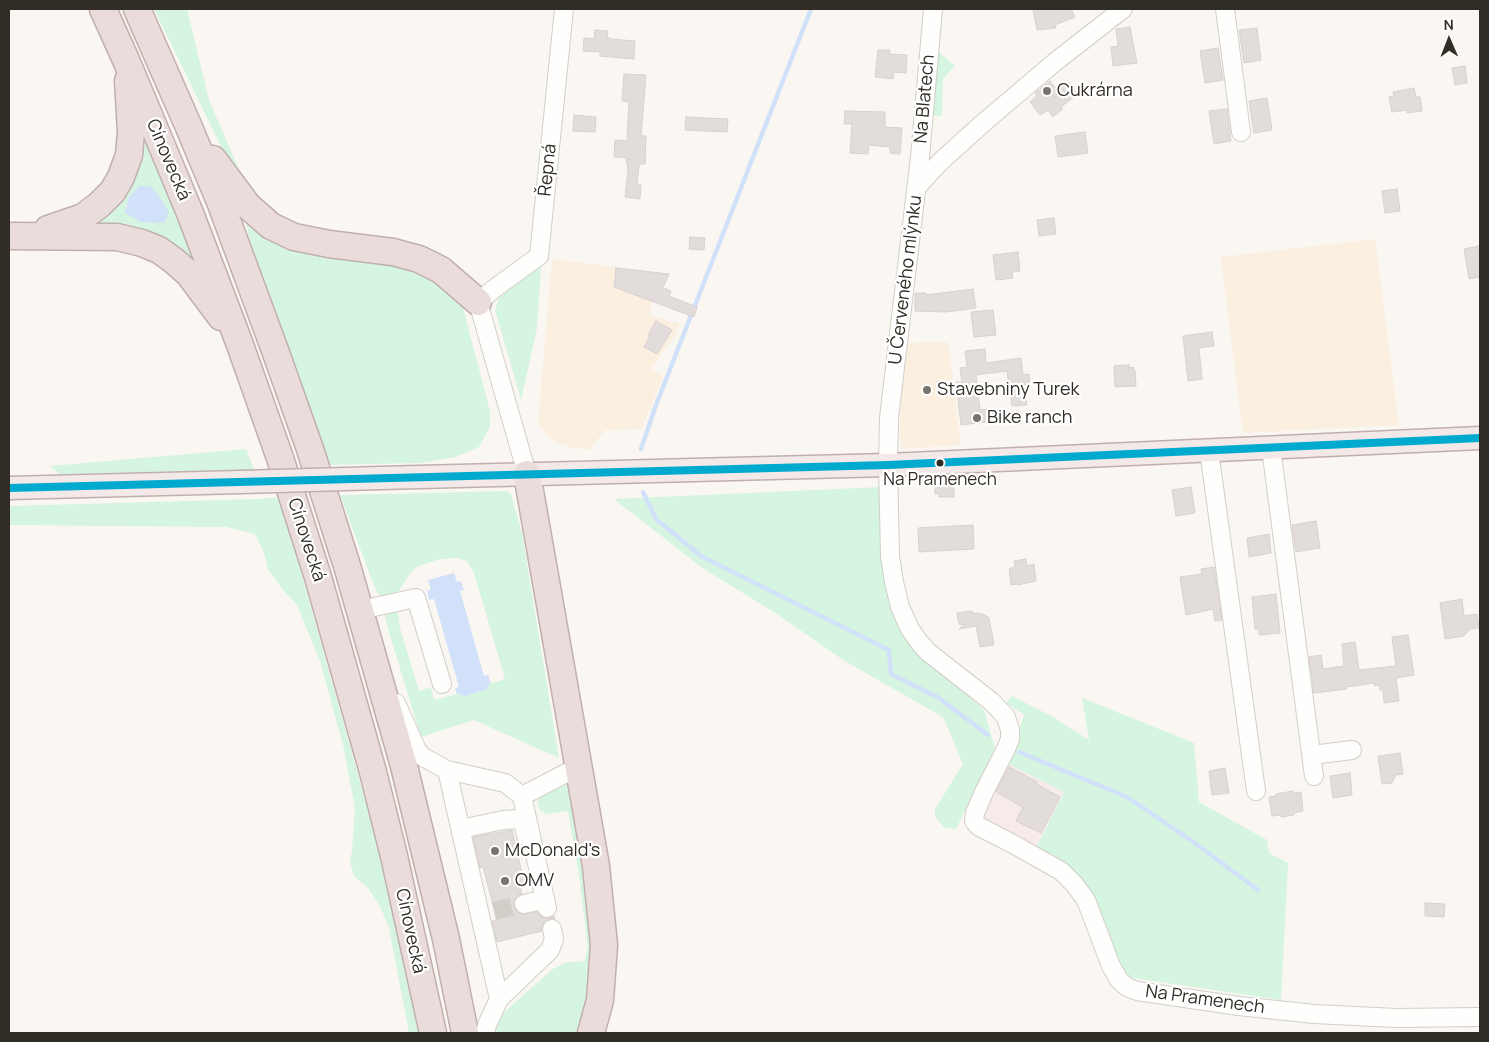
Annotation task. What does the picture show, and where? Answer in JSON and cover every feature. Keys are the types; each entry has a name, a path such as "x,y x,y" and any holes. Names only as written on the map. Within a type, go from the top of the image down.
{"highway":[{"name":"Cínovecká","path":"103,9 190,213 239,342 280,458 318,577 352,696 394,856 433,1033"},
{"name":"Cínovecká","path":"136,9 221,204 313,458 371,647 404,766 446,939 465,1033"},
{"path":"16,235 55,228 83,217 99,206 113,191 121,177 129,154 131,132 126,60"},
{"path":"188,125 248,206 272,226 294,237 329,244 392,252 418,260 441,270 478,302"},
{"path":"16,235 117,237 142,243 158,250 189,274 239,342"},
{"path":"527,474 596,866 604,945 600,1000 591,1033"}],"main road":[{"path":"9,488 888,465 1480,438"}],"street":[{"name":"Řepná","path":"478,302 539,256 564,9"},
{"name":"Na Blatech","path":"916,188 933,9"},
{"name":"U Červeného mlýnku","path":"888,465 893,437 916,188 940,162 975,130 1123,9"},
{"path":"1225,9 1242,132"},
{"path":"478,302 527,474"},
{"path":"1271,448 1314,776"},
{"path":"1209,451 1256,791"},
{"name":"Na Pramenech","path":"888,465 890,556 900,607 910,629 928,652 992,702 1006,718 1010,730 1010,739 1006,750 984,792 975,813 974,821 978,826 1061,872 1075,885 1086,900 1111,966 1119,980 1137,991 1239,1006 1314,1014 1396,1018 1480,1017"},
{"path":"360,610 416,598 442,684"},
{"path":"371,647 417,750 423,757 447,770 505,783 522,796 546,904 524,904"},
{"path":"1312,755 1352,750"},
{"path":"522,796 578,767"},
{"path":"447,770 461,829 487,912 499,999"},
{"path":"461,829 502,820 520,819 524,826 535,870 541,879"},
{"path":"485,1033 499,999 550,950 554,939 552,929"}],"shaded area":[{"path":"1375,239 1399,425 1243,433 1221,257"},
{"path":"552,259 654,272 650,315 670,322 680,322 676,334 651,369 663,376 642,429 605,430 589,450 558,443 548,437 538,423"},
{"path":"948,342 961,445 903,449 899,436 905,343"},
{"path":"1007,763 1065,792 1036,848 984,821 981,812"}],"green space":[{"path":"154,9 187,9 209,100 244,181 236,177"},
{"path":"938,51 955,66 943,79 942,116 932,116"},
{"path":"146,142 197,267 93,226 136,171","holes":["150,186 125,213 129,197 139,187"]},
{"path":"246,223 256,230 417,268 447,286 463,308 490,411 490,427 479,447 455,457 420,463 328,465 250,241"},
{"path":"541,267 537,329 521,400 495,310 500,296 507,289"},
{"path":"246,449 255,471 181,471 60,475 50,466"},
{"path":"881,487 880,556 890,608 920,654 984,710 995,748 956,829 945,828 935,817 935,809 963,764 943,717 843,660 780,616 701,567 614,499"},
{"path":"506,491 511,494 522,533 559,758 474,720 421,737 385,615 388,612 397,610 400,620 398,621 419,691 431,687 434,700 461,693 462,696 488,689 487,685 505,679 474,573 467,561 457,558 440,559 416,567 398,592 391,597 378,594 340,495"},
{"path":"280,497 380,853 419,1033 409,1033 389,928 381,908 368,888 354,876 350,862 355,808 343,745 320,661 297,605 268,569 264,553 255,534 226,527 9,525 9,506"},
{"path":"1012,696 1053,717 1089,740 1082,698 1194,743 1199,802 1267,840 1269,853 1288,863 1281,1000 1126,977 1116,957 1090,891 1066,865 1036,848 1064,792 1007,763 1024,715 1006,703"},
{"path":"571,783 587,869 594,980 581,1033 493,1033 499,1018 512,1005 553,969 564,963 584,961 588,949 580,882 568,811 547,814 541,811 537,803 541,795"}],"water":[{"path":"139,186 150,186 160,197 169,213 164,223 141,222 125,213 129,197"},
{"path":"454,573 457,582 461,581 464,590 460,591 484,676 488,675 491,684 487,685 488,689 462,697 461,693 457,694 455,688 459,687 434,599 429,600 427,591 431,589 428,580"}],"building":[{"path":"1033,9 1071,9 1075,17 1055,25 1056,28 1037,30"},
{"path":"1130,27 1137,63 1113,66 1111,47 1118,46 1116,29"},
{"path":"1257,28 1261,60 1244,63 1239,30"},
{"path":"595,30 608,31 607,37 611,39 635,41 634,59 600,56 600,52 583,51 584,38 594,39"},
{"path":"1218,48 1223,80 1205,83 1200,51"},
{"path":"878,50 890,50 889,54 907,55 906,73 894,72 893,79 875,77"},
{"path":"1465,66 1467,83 1455,85 1452,68"},
{"path":"624,74 646,75 641,136 646,136 645,164 639,164 637,185 641,185 640,199 625,197 628,169 626,158 614,157 615,140 627,141 629,102 622,101"},
{"path":"1050,81 1058,91 1069,82 1078,94 1061,107 1063,109 1053,117 1048,110 1040,115 1030,102 1037,96 1035,93"},
{"path":"1414,88 1416,97 1420,97 1422,111 1392,112 1389,97 1394,96 1393,92"},
{"path":"1267,98 1272,130 1254,133 1249,101"},
{"path":"1227,109 1231,141 1214,144 1209,111"},
{"path":"845,111 885,112 885,127 902,128 900,154 890,153 890,147 869,145 868,154 850,153 852,124 844,124"},
{"path":"574,115 596,117 595,132 573,131"},
{"path":"686,117 728,119 727,132 685,130"},
{"path":"1085,132 1088,153 1058,157 1055,136"},
{"path":"1397,189 1400,211 1385,213 1382,191"},
{"path":"1054,218 1056,234 1039,236 1037,220"},
{"path":"690,237 705,238 704,250 689,249"},
{"path":"1479,246 1480,277 1469,279 1464,249"},
{"path":"1018,252 1020,271 1012,272 1013,278 996,280 993,255"},
{"path":"616,268 669,274 663,288 671,291 669,296 697,307 694,317 614,287"},
{"path":"973,289 976,308 946,312 915,311 915,293 926,293 926,295"},
{"path":"993,310 996,335 974,337 971,312"},
{"path":"656,321 672,330 657,354 644,347"},
{"path":"1212,332 1214,346 1199,348 1202,379 1188,381 1183,336"},
{"path":"985,349 986,363 1021,358 1023,375 1029,374 1030,387 1025,388 1027,405 1012,406 1007,371 976,375 980,410 992,408 993,421 961,425 956,382 962,382 960,368 967,367 965,351"},
{"path":"1129,365 1129,368 1133,367 1135,370 1136,386 1115,387 1114,366"},
{"path":"954,483 954,497 939,497 939,494 935,494 935,484"},
{"path":"1191,487 1195,513 1176,516 1172,490"},
{"path":"1316,521 1320,548 1296,552 1292,525"},
{"path":"973,525 974,549 919,552 918,528"},
{"path":"1269,534 1271,553 1249,557 1247,538"},
{"path":"1026,559 1027,566 1034,564 1036,581 1011,585 1009,569 1015,567 1014,561"},
{"path":"1214,567 1222,620 1215,621 1213,609 1186,615 1180,577 1202,574 1201,569"},
{"path":"1276,594 1280,633 1259,635 1259,629 1255,629 1252,597"},
{"path":"1462,599 1464,616 1477,614 1479,628 1470,629 1464,636 1445,639 1440,603"},
{"path":"971,611 976,614 983,614 989,618 994,645 980,647 976,626 959,629 964,625 959,624 957,613"},
{"path":"1408,635 1414,675 1396,678 1399,701 1384,703 1383,690 1380,690 1380,685 1375,686 1374,683 1314,693 1309,657 1321,655 1323,669 1344,666 1342,644 1355,642 1359,670 1396,666 1392,637"},
{"path":"1400,753 1403,774 1396,775 1392,783 1382,784 1378,756"},
{"path":"1009,767 1060,797 1041,833 1016,821 1023,807 996,792"},
{"path":"1225,768 1229,793 1212,795 1209,771"},
{"path":"1350,773 1352,795 1333,798 1330,776"},
{"path":"1293,791 1293,793 1301,792 1303,811 1294,813 1294,815 1272,816 1269,797"},
{"path":"512,830 525,886 520,887 522,894 517,896 514,901 514,907 521,914 537,912 543,918 554,916 555,919 545,921 542,931 497,942 492,921 497,920 483,867 480,868 473,837"},
{"path":"1425,903 1445,904 1444,917 1425,916"}],"waterway":[{"path":"641,449 656,405 811,9"},
{"path":"643,492 656,519 701,556 889,650 891,674 939,698 988,735"},
{"path":"1019,752 1127,797 1195,843 1258,890"}],"tunnel":[{"path":"494,911 524,904"}],"transit line":[{"path":"9,488 888,465 1480,438"}],"place":[{"name":"Cukrárna","path":"1047,91"},
{"name":"Stavebniny Turek","path":"927,390"},
{"name":"Bike ranch","path":"977,418"},
{"name":"Na Pramenech","path":"940,463"},
{"name":"McDonald's","path":"495,851"},
{"name":"OMV","path":"505,881"}]}
